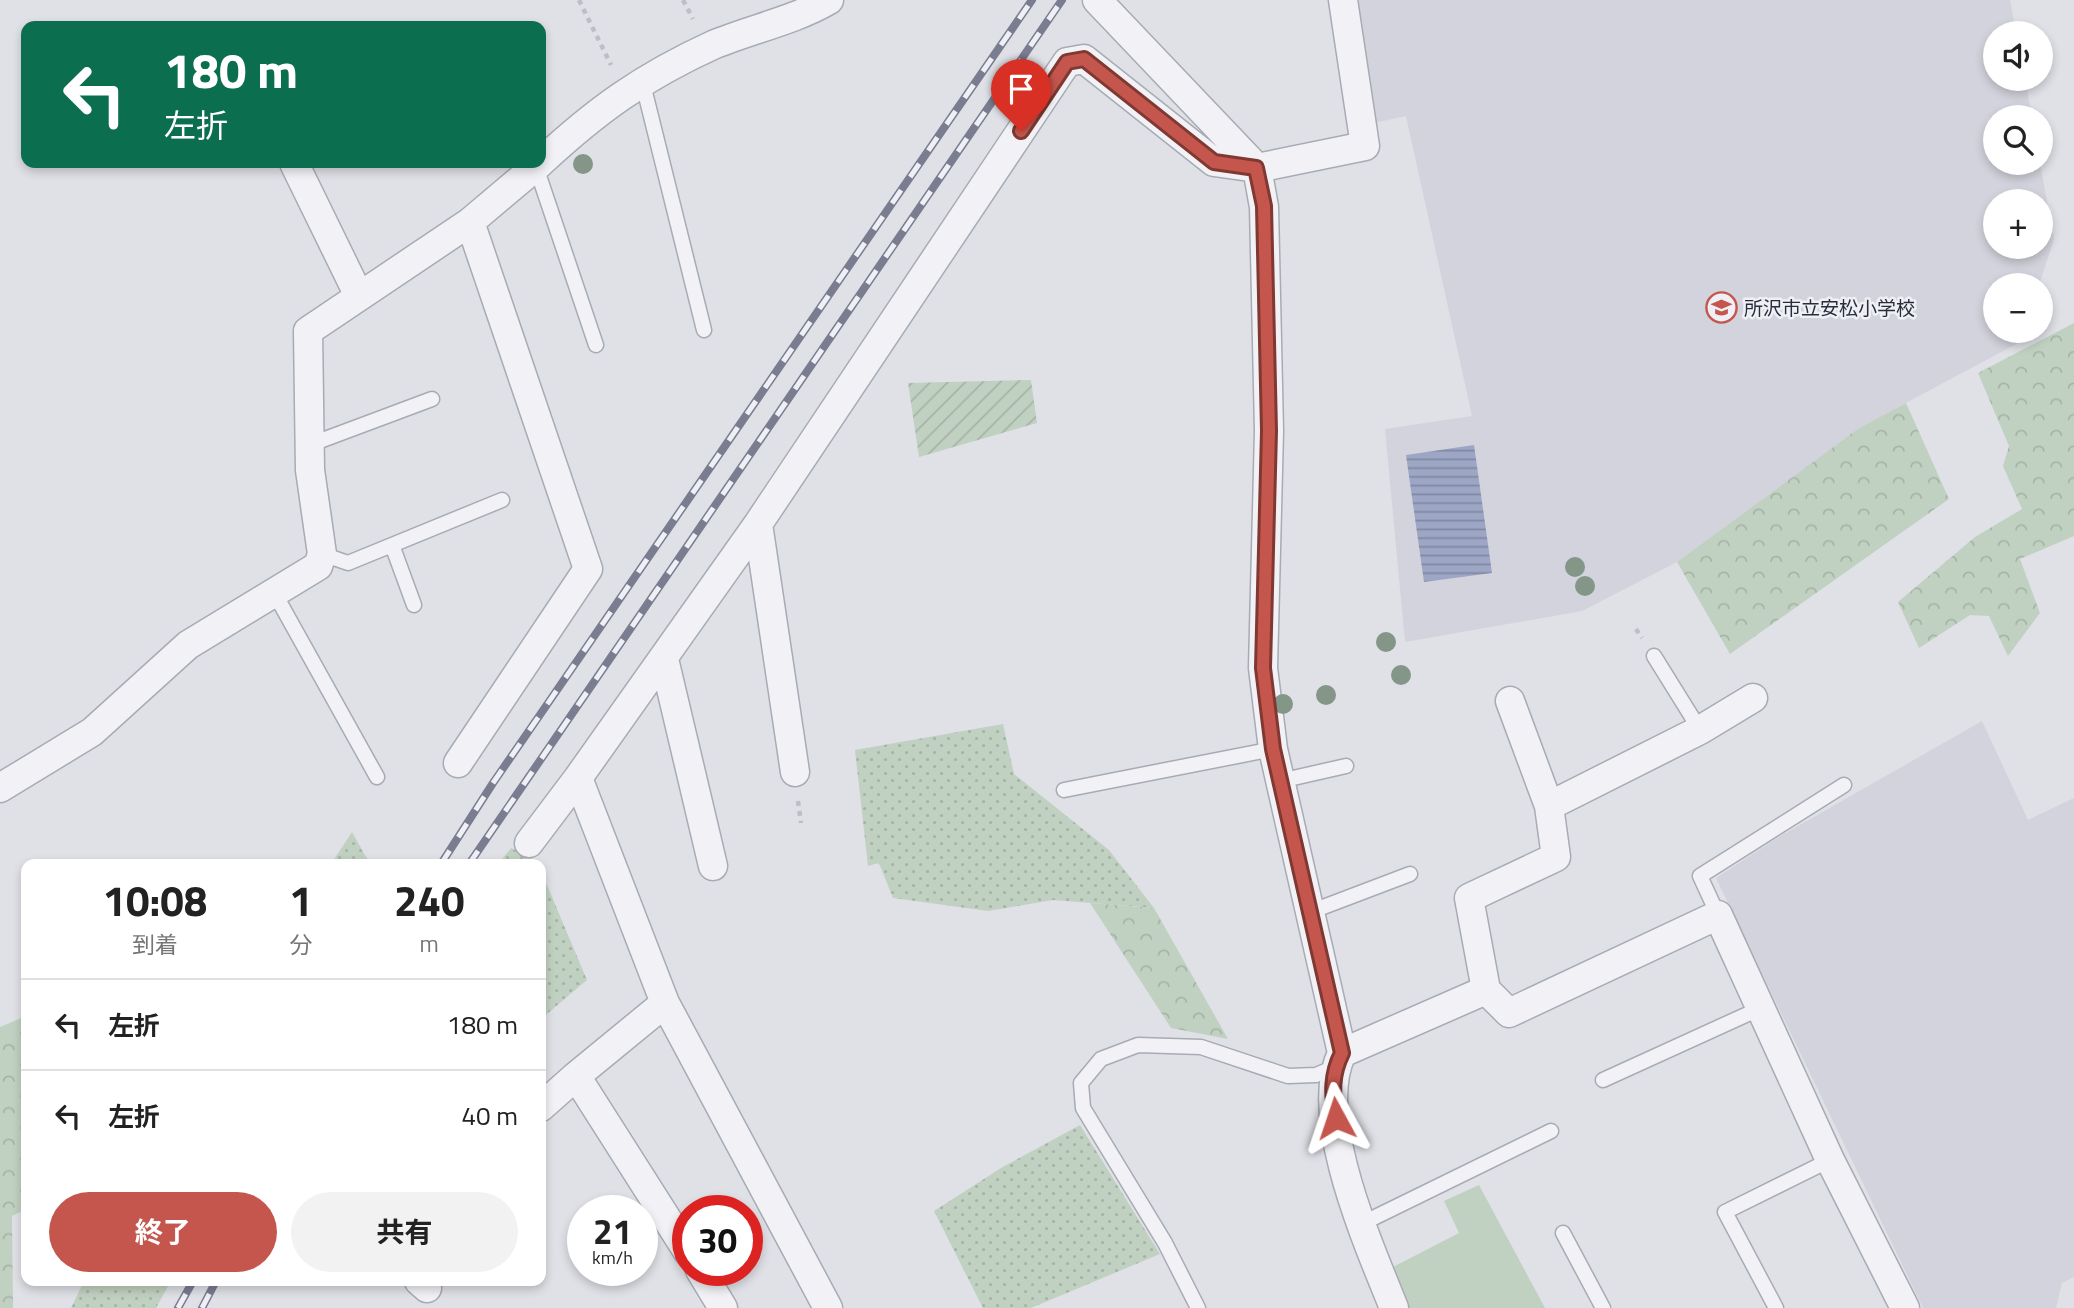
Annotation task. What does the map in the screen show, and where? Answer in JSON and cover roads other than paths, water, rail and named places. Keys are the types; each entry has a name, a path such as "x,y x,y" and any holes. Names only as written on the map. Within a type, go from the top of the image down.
{"street":[{"path":"546,158 591,116 634,86 715,44 813,9 829,0"},
{"path":"1097,0 1256,168 1264,206 1269,431 1263,668 1273,749 1310,912 1338,1060 1332,1093 1343,1168 1361,1224 1394,1308"},
{"path":"529,843 664,659 758,524 1067,62 1084,59 1214,162 1256,168 1365,146 1343,0"},
{"path":"296,168 359,296"},
{"path":"0,788 92,732 188,645 318,566 322,554 309,445 308,331 470,222 534,168"},
{"path":"458,763 588,569 470,222"},
{"path":"758,524 795,772"},
{"path":"664,659 713,866"},
{"path":"1549,806 1700,730 1753,698"},
{"path":"1510,701 1549,806 1556,858 1469,898 1486,990 1509,1013 1718,915 1830,1160 1905,1308"},
{"path":"578,778 665,1003 828,1308"},
{"path":"1338,1060 1486,990"},
{"path":"546,1103 665,1003"},
{"path":"576,1076 672,1227"},
{"path":"710,1286 723,1308"}],"lane":[{"path":"634,86 704,330"},
{"path":"540,168 596,345"},
{"path":"309,445 432,399"},
{"path":"322,554 348,563 502,500"},
{"path":"392,545 414,605"},
{"path":"275,594 377,777"},
{"path":"1654,656 1700,730"},
{"path":"1064,790 1273,749"},
{"path":"1280,781 1346,766"},
{"path":"1718,915 1700,876 1844,785"},
{"path":"1310,912 1410,874"},
{"path":"1603,1080 1760,1008"},
{"path":"1198,1308 1165,1243 1083,1108 1081,1083 1101,1059 1138,1045 1201,1047 1288,1076 1316,1075 1338,1060"},
{"path":"1361,1224 1551,1131"},
{"path":"1776,1308 1725,1212 1830,1160"},
{"path":"1563,1233 1603,1308"}],"water":[{"path":"1474,445 1492,573 1424,582 1406,455"}],"railway":[{"path":"444,859 493,783 1032,0"},
{"path":"472,859 1062,0"},
{"path":"178,1308 190,1286"},
{"path":"202,1308 213,1286"}],"place":[{"name":"所沢市立安松小学校","path":"1721,308"}]}
